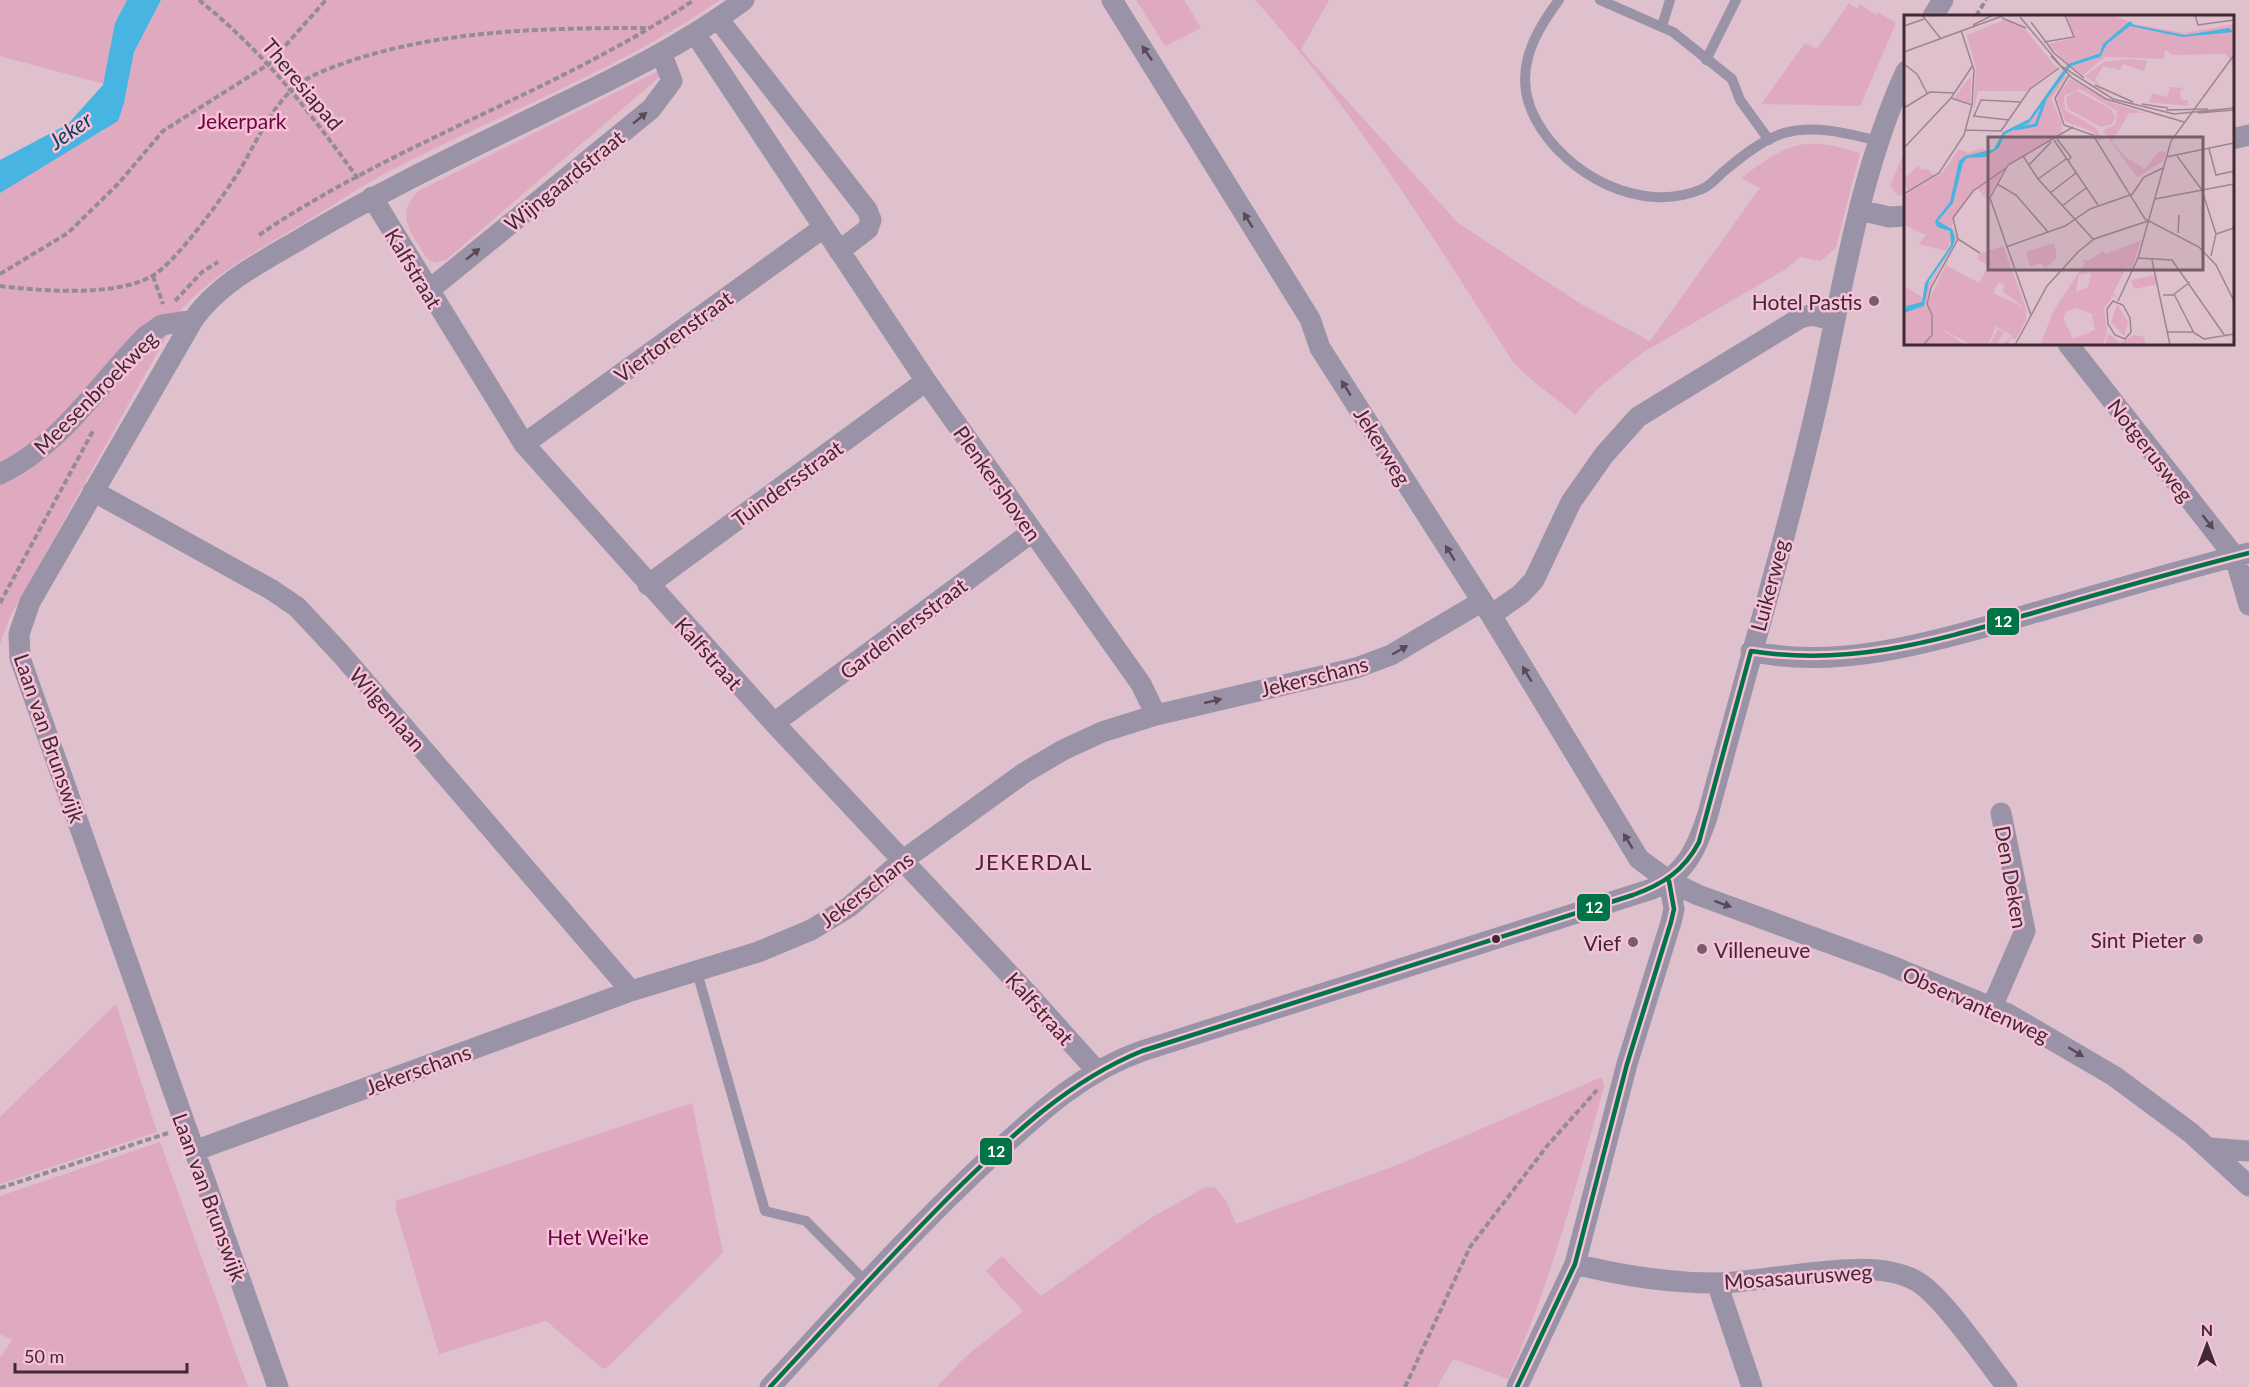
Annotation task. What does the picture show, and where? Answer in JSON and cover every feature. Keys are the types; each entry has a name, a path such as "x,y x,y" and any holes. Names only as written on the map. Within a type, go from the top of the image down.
{"street":[{"path":"372,197 662,55 719,20 744,0"},
{"name":"Jekerweg","path":"1112,0 1151,59 1310,319 1320,348 1486,609 1639,859 1669,881"},
{"path":"1934,15 1943,0"},
{"path":"719,20 867,210 871,220 868,229 839,251"},
{"name":"Plenkershoven","path":"696,35 822,228 926,381 1142,684 1156,715"},
{"name":"Wijngaardstraat","path":"428,291 651,109 672,81 662,55"},
{"name":"Luikerweg","path":"1669,881 1684,867 1699,842 1819,395 1833,320 1860,210 1879,141 1904,74"},
{"path":"2234,139 2249,135"},
{"name":"Kalfstraat","path":"372,197 524,444 774,723 1096,1070"},
{"name":"Laan van Brunswijk","path":"278,1387 19,650 19,634 30,602 193,320 221,289 255,266 372,197"},
{"path":"1860,210 1889,217 1904,216"},
{"name":"Viertorenstraat","path":"524,444 822,228"},
{"name":"Jekerschans","path":"194,1151 632,991 758,952 811,930 849,907 902,861 1024,773 1102,732 1156,715 1356,668 1391,655 1521,594 1534,580 1571,502 1604,455 1638,417 1800,318 1811,315 1833,320"},
{"name":"Meesenbroekweg","path":"0,474 30,457 52,439 146,336 170,323 193,320"},
{"name":"Notgerusweg","path":"2069,345 2242,555"},
{"name":"Tuindersstraat","path":"648,585 926,381"},
{"name":"Wilgenlaan","path":"93,491 244,573 297,607 341,654 632,991"},
{"name":"Gardeniersstraat","path":"774,723 1032,532"},
{"path":"1751,651 1775,657 1814,660 1946,638 2242,555 2249,605"},
{"name":"Den Deken","path":"1992,1007 2025,931 2001,813"},
{"path":"770,1387 866,1282 962,1184 1029,1123 1096,1070 1142,1051 1642,892 1669,881 1674,909 1671,922 1627,1064 1575,1264 1517,1387"},
{"name":"Observantenweg","path":"1669,881 1698,895 1889,965 1992,1007 2062,1043 2114,1076 2209,1148 2249,1186"},
{"path":"2209,1148 2249,1151"},
{"name":"Mosasaurusweg","path":"1575,1264 1687,1282 1718,1283 1873,1269 1900,1274 1929,1289 2007,1387"},
{"path":"1718,1283 1752,1387"}],"lane":[{"path":"1559,0 1532,42 1526,57 1524,82 1532,114 1547,141 1582,171 1634,194 1656,198 1681,196 1704,188 1742,156 1784,133 1810,130 1840,132 1879,141"},
{"path":"1600,0 1662,26 1731,79 1740,100 1769,140"},
{"path":"1662,26 1670,0"},
{"path":"1706,60 1736,0"},
{"path":"697,972 765,1212 807,1221 866,1282"}],"path":[{"name":"Theresiapad","path":"199,0 269,64 292,89 372,197"},
{"path":"0,274 68,233 118,184 163,131 269,64 326,0"},
{"path":"0,286 72,291 106,288 153,276 207,217 229,188 266,126 292,89 336,66 394,48 493,31 650,28 694,0"},
{"path":"1977,15 1986,0"},
{"path":"153,276 170,323"},
{"path":"1405,1387 1470,1247 1547,1146 1600,1086"},
{"path":"0,1188 185,1127"}],"green space":[{"path":"0,0 127,0 115,23 104,84 0,56"},
{"name":"Jekerpark","path":"161,0 720,0 680,26 598,71 374,179 240,261 209,283 181,310 10,617 0,644 0,193 37,168 105,130 124,103 134,52"},
{"path":"1136,0 1184,0 1201,28 1165,46"},
{"path":"1255,0 1329,0 1301,50 1458,223 1581,304 1650,341 1760,188 1741,178 1784,150 1810,144 1824,144 1860,153 1836,247 1821,261 1800,257 1786,269 1642,353 1596,390 1575,415 1526,375 1511,359 1391,174 1359,129 1326,85"},
{"path":"1849,3 1857,9 1860,4 1876,15 1878,12 1896,23 1860,106 1761,104 1805,43 1817,49"},
{"path":"660,70 663,74 446,260 435,263 426,256 411,232 406,218 408,205 418,191"},
{"path":"1904,152 1904,194 1898,196 1890,186"},
{"path":"116,1004 157,1132 0,1184 0,1117"},
{"path":"1602,1077 1604,1087 1561,1235 1537,1308 1508,1379 1453,1359 1437,1387 937,1387 965,1357 1023,1311 986,1271 1002,1256 1041,1296 1149,1219 1206,1187 1216,1188 1226,1201 1236,1224 1397,1165"},
{"name":"Het Wei'ke","path":"692,1103 723,1253 608,1367 603,1369 546,1321 439,1354 396,1210 396,1201"},
{"path":"160,1142 248,1387 0,1387 0,1358 12,1340 0,1334 0,1196"}],"water":[{"name":"Jeker","path":"127,0 161,0 134,52 118,121 0,193 0,160 68,124 103,85 115,23"}],"transit line":[{"name":"12","path":"1751,651 1824,656 1894,648 1963,633 2249,553"},
{"name":"12","path":"770,1387 884,1264 975,1171 1041,1112 1089,1078 1115,1063 1142,1051 1633,895 1672,875 1687,861 1699,842 1751,651"},
{"name":"12","path":"1517,1387 1575,1264 1627,1064 1671,922 1674,909 1669,881"}],"place":[{"name":"Hotel Pastis","path":"1874,301"},
{"name":"Sint Pieter","path":"2198,939"},
{"name":"Vief","path":"1633,942"},
{"name":"Villeneuve","path":"1702,949"}],"district":[{"name":"JEKERDAL","path":"1034,861"}]}
